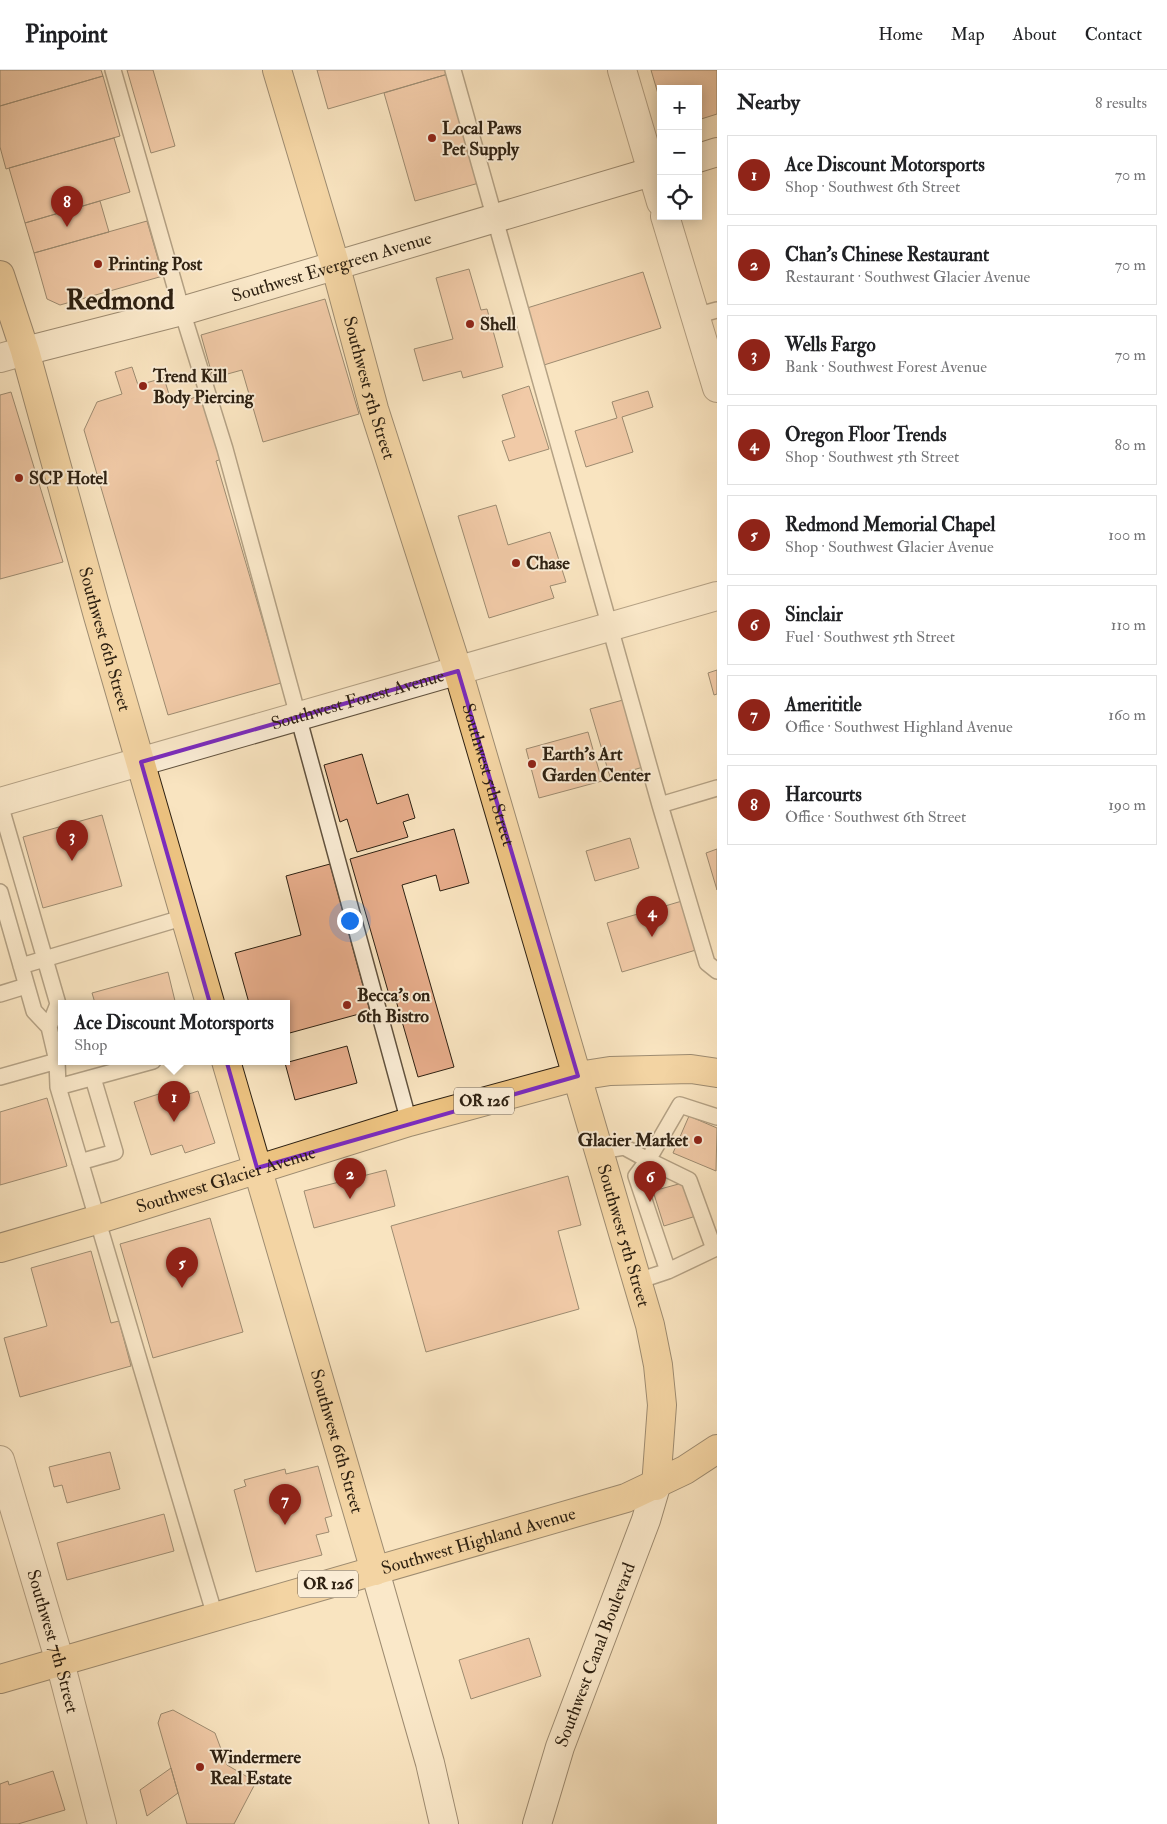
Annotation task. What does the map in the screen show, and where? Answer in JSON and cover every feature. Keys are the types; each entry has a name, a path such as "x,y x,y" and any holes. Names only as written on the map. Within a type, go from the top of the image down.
{"main road":[{"name":"Southwest 5th Street","path":"277,70 374,409 458,671 638,1281 658,1365 662,1405 656,1486"},
{"name":"Southwest 6th Street","path":"0,275 12,355 140,762 209,1000"},
{"name":"Southwest 6th Street","path":"227,1065 375,1571"},
{"name":"Southwest Glacier Avenue","path":"0,1248 96,1220 409,1122 578,1076 610,1071 691,1069 717,1073"},
{"name":"Southwest Highland Avenue","path":"0,1679 626,1498 656,1486 717,1449"}],"street":[{"path":"622,70 656,170"},
{"path":"702,157 717,152"},
{"name":"Southwest Evergreen Avenue","path":"12,355 182,311 334,264 656,170"},
{"path":"667,220 706,313 717,388"},
{"name":"Southwest Forest Avenue","path":"0,803 717,596"},
{"name":"Southwest 7th Street","path":"0,1460 60,1662 102,1824"},
{"name":"Southwest Canal Boulevard","path":"537,1824 560,1747 646,1520 656,1486"},
{"name":"Southwest 6th Street","path":"375,1571 430,1763 444,1824"}],"lane":[{"path":"113,70 182,311 225,449 409,1122"},
{"path":"453,70 660,804 708,963 716,974"},
{"path":"660,804 717,788"},
{"path":"0,803 58,1004 49,1028"},
{"path":"0,892 6,934 21,966 34,1011 49,1028 57,1061 58,1088 215,1616"},
{"path":"21,966 185,916"},
{"path":"0,994 26,986"},
{"path":"0,1078 57,1061"},
{"path":"58,1088 140,1065"},
{"path":"80,1162 115,1152 93,1078"},
{"path":"668,1271 636,1176 648,1160 680,1105 717,1117"},
{"path":"600,1152 624,1147 690,1180 715,1246 668,1271 638,1281"}],"highlighted area":[{"path":"458,671 578,1076 257,1168 141,762"}],"building":[{"path":"0,70 101,70 103,76 0,106"},
{"path":"127,70 153,70 175,146 151,153"},
{"path":"317,70 447,70 448,74 328,109"},
{"path":"651,70 717,70 717,114 702,119 702,85 657,85 657,90"},
{"name":"Local Paws Pet Supply","path":"448,74 479,183 415,201 384,93"},
{"path":"103,76 120,136 6,169 0,147 0,106"},
{"path":"114,138 130,192 25,223 9,168"},
{"path":"100,201 109,232 34,253 25,223"},
{"name":"Printing Post","path":"147,221 163,276 60,305 47,299 34,253"},
{"name":"Shell","path":"469,269 481,310 487,309 503,367 463,378 461,371 423,381 414,349 453,339 436,278"},
{"path":"643,272 661,328 544,365 527,308"},
{"path":"325,299 359,414 263,442 242,370 213,378 201,335"},
{"path":"132,367 138,385 164,378 172,404 203,395 222,459 216,461 281,683 168,715 84,430 97,402 122,394 115,372"},
{"path":"529,386 549,449 509,461 502,441 515,437 502,395"},
{"path":"648,391 653,407 622,417 633,452 586,467 575,431 617,418 612,402"},
{"name":"SCP Hotel","path":"11,392 63,562 0,579 0,395"},
{"name":"Chase","path":"496,505 508,545 550,532 566,582 550,586 554,598 489,618 458,516"},
{"path":"717,670 717,694 714,695 708,673"},
{"path":"623,700 643,767 610,777 590,709"},
{"path":"588,732 602,781 539,798 526,749"},
{"path":"362,754 377,804 408,794 415,818 403,822 408,837 357,852 347,819 340,822 324,765"},
{"path":"102,815 122,886 43,908 23,837"},
{"path":"454,829 469,883 440,891 436,875 402,885 454,1067 418,1077 395,997 390,998 350,859"},
{"path":"630,838 639,868 595,881 586,851"},
{"path":"717,849 717,890 706,853"},
{"path":"330,864 370,1011 290,1033 290,1000 248,1000 235,953 301,935 286,876"},
{"path":"682,901 696,950 622,972 607,923"},
{"path":"168,972 175,1000 94,1000 92,993"},
{"path":"347,1046 357,1083 295,1100 286,1065 290,1065 290,1062"},
{"path":"168,1091 171,1100 198,1091 215,1143 185,1153 182,1145 151,1155 134,1102"},
{"path":"47,1098 67,1166 0,1185 0,1112"},
{"name":"Glacier Market","path":"689,1116 717,1128 716,1171 673,1153"},
{"path":"386,1170 395,1206 314,1228 304,1191"},
{"path":"568,1176 581,1225 558,1231 579,1309 426,1352 391,1226"},
{"path":"686,1182 696,1216 664,1226 653,1191"},
{"path":"210,1218 243,1332 153,1358 120,1244"},
{"path":"91,1251 111,1323 119,1321 131,1366 20,1397 4,1338 47,1326 31,1268"},
{"path":"110,1452 120,1489 67,1503 62,1485 54,1487 49,1467"},
{"path":"318,1466 332,1516 325,1518 329,1532 316,1535 322,1555 256,1572 234,1490 246,1486 244,1480 285,1469 286,1474"},
{"path":"164,1514 174,1551 67,1580 57,1543"},
{"path":"529,1638 541,1676 471,1699 459,1660"},
{"name":"Windermere Real Estate","path":"173,1710 215,1733 227,1765 256,1782 234,1824 187,1824 158,1723 161,1714"},
{"path":"171,1768 178,1793 147,1816 140,1790"},
{"path":"53,1771 65,1810 18,1824 0,1824 0,1784 8,1781 9,1785"}],"place":[{"name":"Local Paws Pet Supply","path":"432,138"},
{"name":"Harcourts","path":"67,227"},
{"name":"Printing Post","path":"98,264"},
{"name":"Shell","path":"470,324"},
{"name":"Trend Kill Body Piercing","path":"143,386"},
{"name":"SCP Hotel","path":"19,478"},
{"name":"Chase","path":"516,563"},
{"name":"Earth's Art Garden Center","path":"532,764"},
{"name":"Wells Fargo","path":"72,861"},
{"name":"Oregon Floor Trends","path":"652,937"},
{"name":"Becca's on 6th Bistro","path":"347,1005"},
{"name":"Ace Discount Motorsports","path":"174,1122"},
{"name":"Glacier Market","path":"698,1140"},
{"name":"Chan's Chinese Restaurant","path":"350,1199"},
{"name":"Sinclair","path":"650,1202"},
{"name":"Redmond Memorial Chapel","path":"182,1288"},
{"name":"Amerititle","path":"285,1525"},
{"name":"Windermere Real Estate","path":"200,1767"}],"district":[{"name":"Redmond","path":"120,300"}]}
